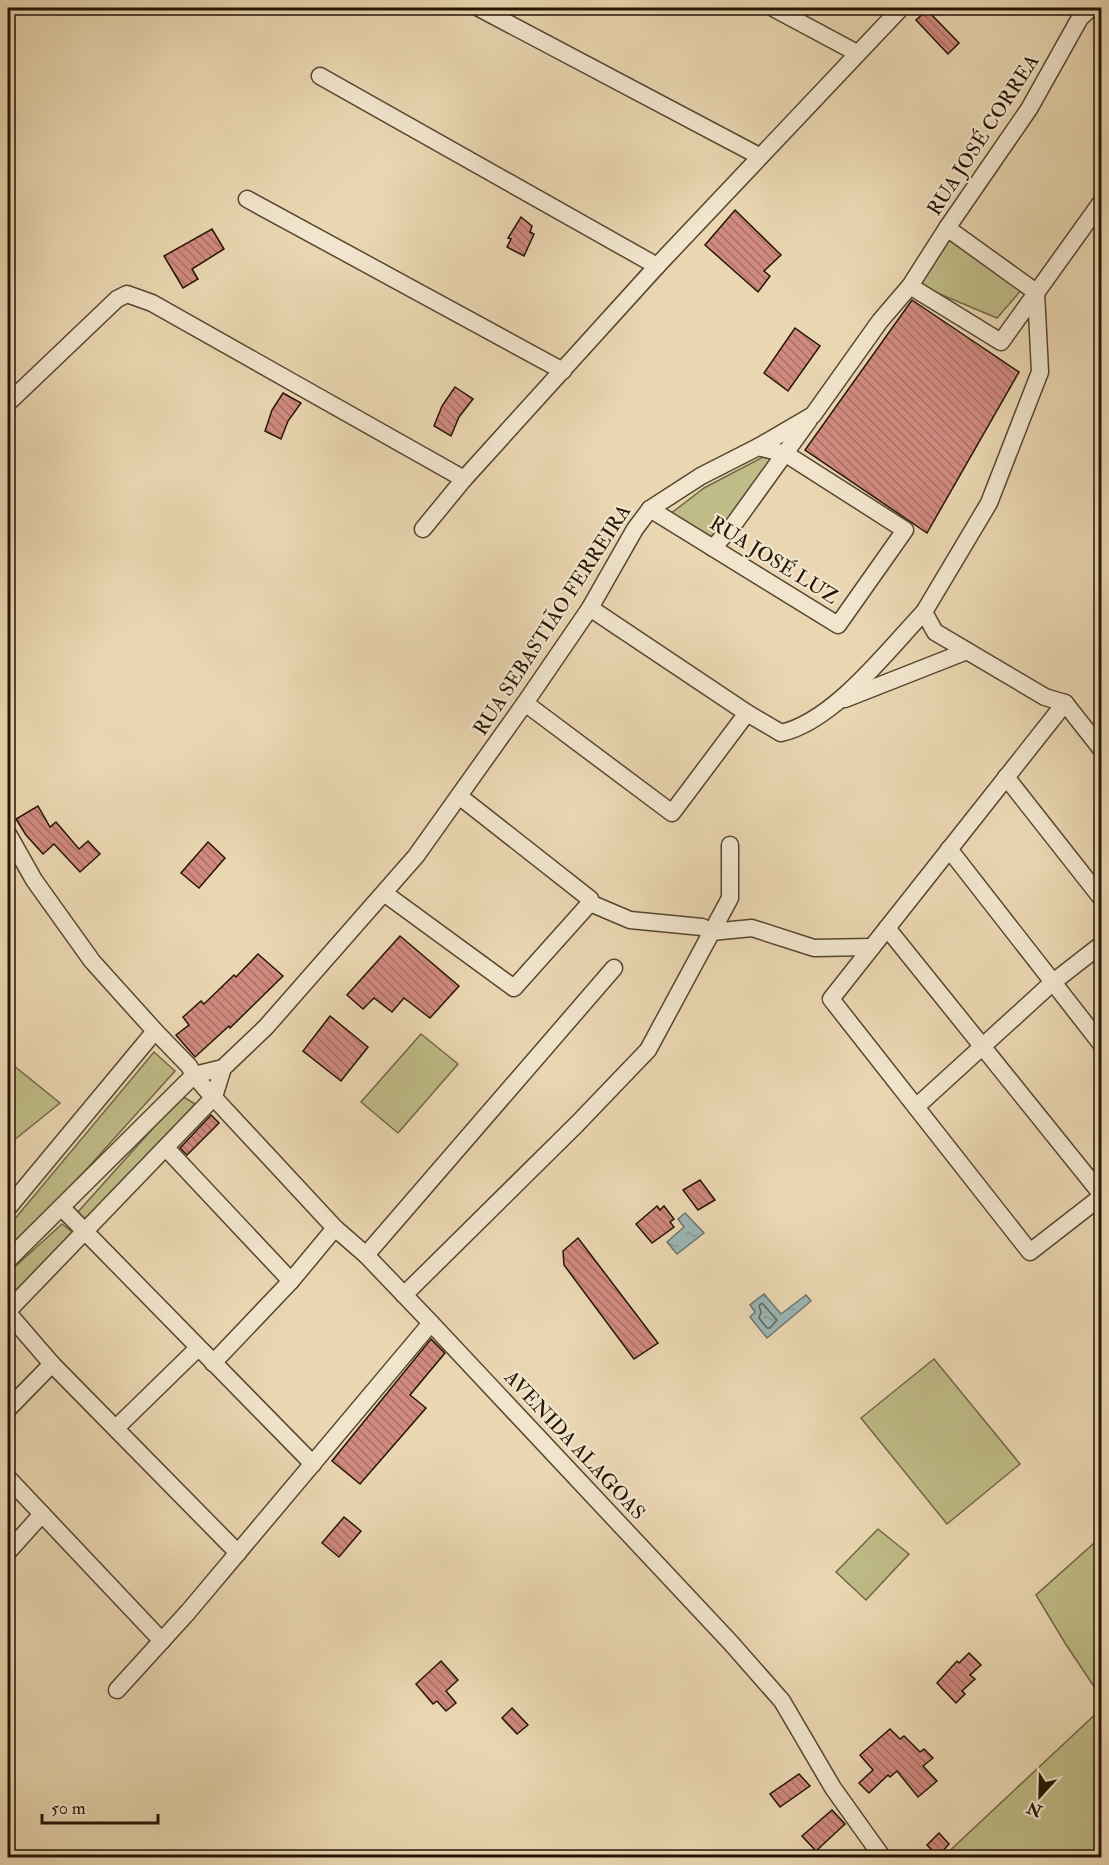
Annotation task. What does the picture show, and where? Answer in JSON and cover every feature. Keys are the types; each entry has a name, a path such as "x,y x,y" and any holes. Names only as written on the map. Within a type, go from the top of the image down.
{"street":[{"path":"479,8 759,156"},
{"path":"773,8 857,53"},
{"path":"423,529 464,479 657,266 901,8"},
{"name":"RUA JOSÉ CORREA","path":"910,286 1029,109 1080,18 1091,8"},
{"path":"320,76 657,266"},
{"path":"247,199 563,371"},
{"path":"910,286 1001,342 1101,201"},
{"path":"947,228 1036,292"},
{"name":"RUA SEBASTIÃO FERREIRA","path":"8,1260 200,1081 224,1068 266,1027 416,856 590,608 634,529 650,509 701,476 813,415 880,321 910,286"},
{"path":"839,702 924,612 989,503 1040,372 1036,292"},
{"path":"8,403 117,299 127,294 152,303 464,479"},
{"path":"713,548 734,524 813,415"},
{"path":"758,447 786,454"},
{"name":"RUA JOSÉ LUZ","path":"650,509 838,625 905,530 786,454"},
{"path":"590,608 781,733 797,729 839,702 967,651"},
{"path":"924,612 935,632 1045,697 1065,703 1101,750"},
{"path":"525,703 672,813 747,712"},
{"path":"887,928 1101,1195 1030,1252 831,999 949,849 1065,703"},
{"path":"1006,777 1101,899"},
{"path":"459,796 591,902 630,920 702,927 711,932 752,928 814,948 872,947"},
{"name":"AVENIDA ALAGOAS","path":"8,834 34,880 93,961 155,1031 335,1228 366,1255 431,1323 732,1643 782,1701 833,1788 883,1857"},
{"path":"404,1295 577,1124 648,1050 730,898 730,845"},
{"path":"949,849 1101,1045"},
{"path":"384,893 514,988 591,902"},
{"path":"916,1107 980,1046 1101,944"},
{"path":"366,1255 614,968"},
{"path":"8,1208 155,1031"},
{"path":"200,1081 224,1068"},
{"name":"RUA SEBASTIÃO FERREIRA","path":"8,1312 166,1148 200,1081"},
{"path":"166,1148 291,1281"},
{"path":"62,1208 313,1464"},
{"path":"213,1363 291,1281 335,1228"},
{"path":"8,1312 52,1364 238,1553"},
{"path":"117,1690 238,1553 431,1323"},
{"path":"116,1428 198,1348"},
{"path":"8,1409 52,1364"},
{"path":"8,1479 162,1641"},
{"path":"8,1552 42,1514"}],"shaded area":[{"path":"951,237 1024,287 997,318 918,285"},
{"path":"763,457 775,460 715,539 709,540 670,514 704,488"},
{"path":"421,1034 458,1064 398,1133 361,1102"},
{"path":"154,1052 175,1071 84,1172 8,1251 8,1227"},
{"path":"8,1061 60,1103 8,1145"},
{"path":"182,1096 195,1104 89,1222 77,1213"},
{"path":"62,1224 75,1234 8,1300 8,1273"},
{"path":"934,1359 1020,1464 947,1524 861,1418"},
{"path":"878,1529 909,1554 866,1600 836,1572"},
{"path":"1101,1537 1101,1697 1036,1595"},
{"path":"1101,1709 1101,1857 943,1857"}],"water":[{"path":"685,1213 704,1233 677,1254 667,1242 684,1227 678,1219"},
{"path":"764,1294 781,1314 806,1295 811,1301 767,1338 750,1317 755,1312 750,1305"}],"building":[{"path":"927,10 959,43 948,54 916,20"},
{"path":"735,210 781,255 764,271 770,276 758,292 705,245"},
{"path":"521,217 532,226 530,232 534,234 524,256 507,247 511,239 508,238"},
{"path":"212,229 224,249 192,269 198,279 183,288 164,256"},
{"path":"912,300 1019,372 927,533 805,450"},
{"path":"795,328 820,346 788,391 764,373"},
{"path":"455,387 473,399 459,417 451,436 434,426 442,406"},
{"path":"283,393 301,403 288,421 281,439 265,431 272,410"},
{"path":"38,806 50,827 56,822 79,849 88,841 100,854 80,872 54,844 43,854 26,835 16,819"},
{"path":"208,842 225,858 199,888 181,873"},
{"path":"400,936 459,986 430,1018 404,998 392,1012 374,998 363,1009 347,995"},
{"path":"258,954 283,976 230,1028 229,1026 195,1057 176,1035 189,1025 183,1017 201,1001 204,1004 234,975 236,977"},
{"path":"330,1016 368,1047 341,1081 303,1051"},
{"path":"211,1115 219,1123 187,1155 180,1148"},
{"path":"700,1180 715,1200 698,1210 683,1190"},
{"path":"657,1206 660,1210 664,1206 674,1219 670,1222 674,1227 652,1243 636,1224"},
{"path":"578,1238 658,1343 634,1359 564,1265 563,1251"},
{"path":"431,1339 445,1353 410,1395 426,1408 360,1484 332,1461"},
{"path":"344,1517 361,1531 339,1557 322,1543"},
{"path":"969,1653 981,1665 970,1675 975,1679 962,1691 965,1694 956,1703 937,1683 957,1661 959,1663"},
{"path":"441,1661 458,1680 446,1691 456,1703 446,1711 437,1701 433,1704 416,1684"},
{"path":"512,1708 528,1725 517,1734 502,1718"},
{"path":"890,1729 900,1739 904,1736 920,1752 924,1749 933,1758 923,1766 937,1781 918,1797 897,1771 890,1777 888,1775 869,1793 859,1783 873,1770 860,1755"},
{"path":"799,1774 810,1786 780,1807 770,1794"},
{"path":"832,1810 845,1824 816,1851 802,1836"},
{"path":"939,1833 949,1844 938,1856 927,1845"}]}
